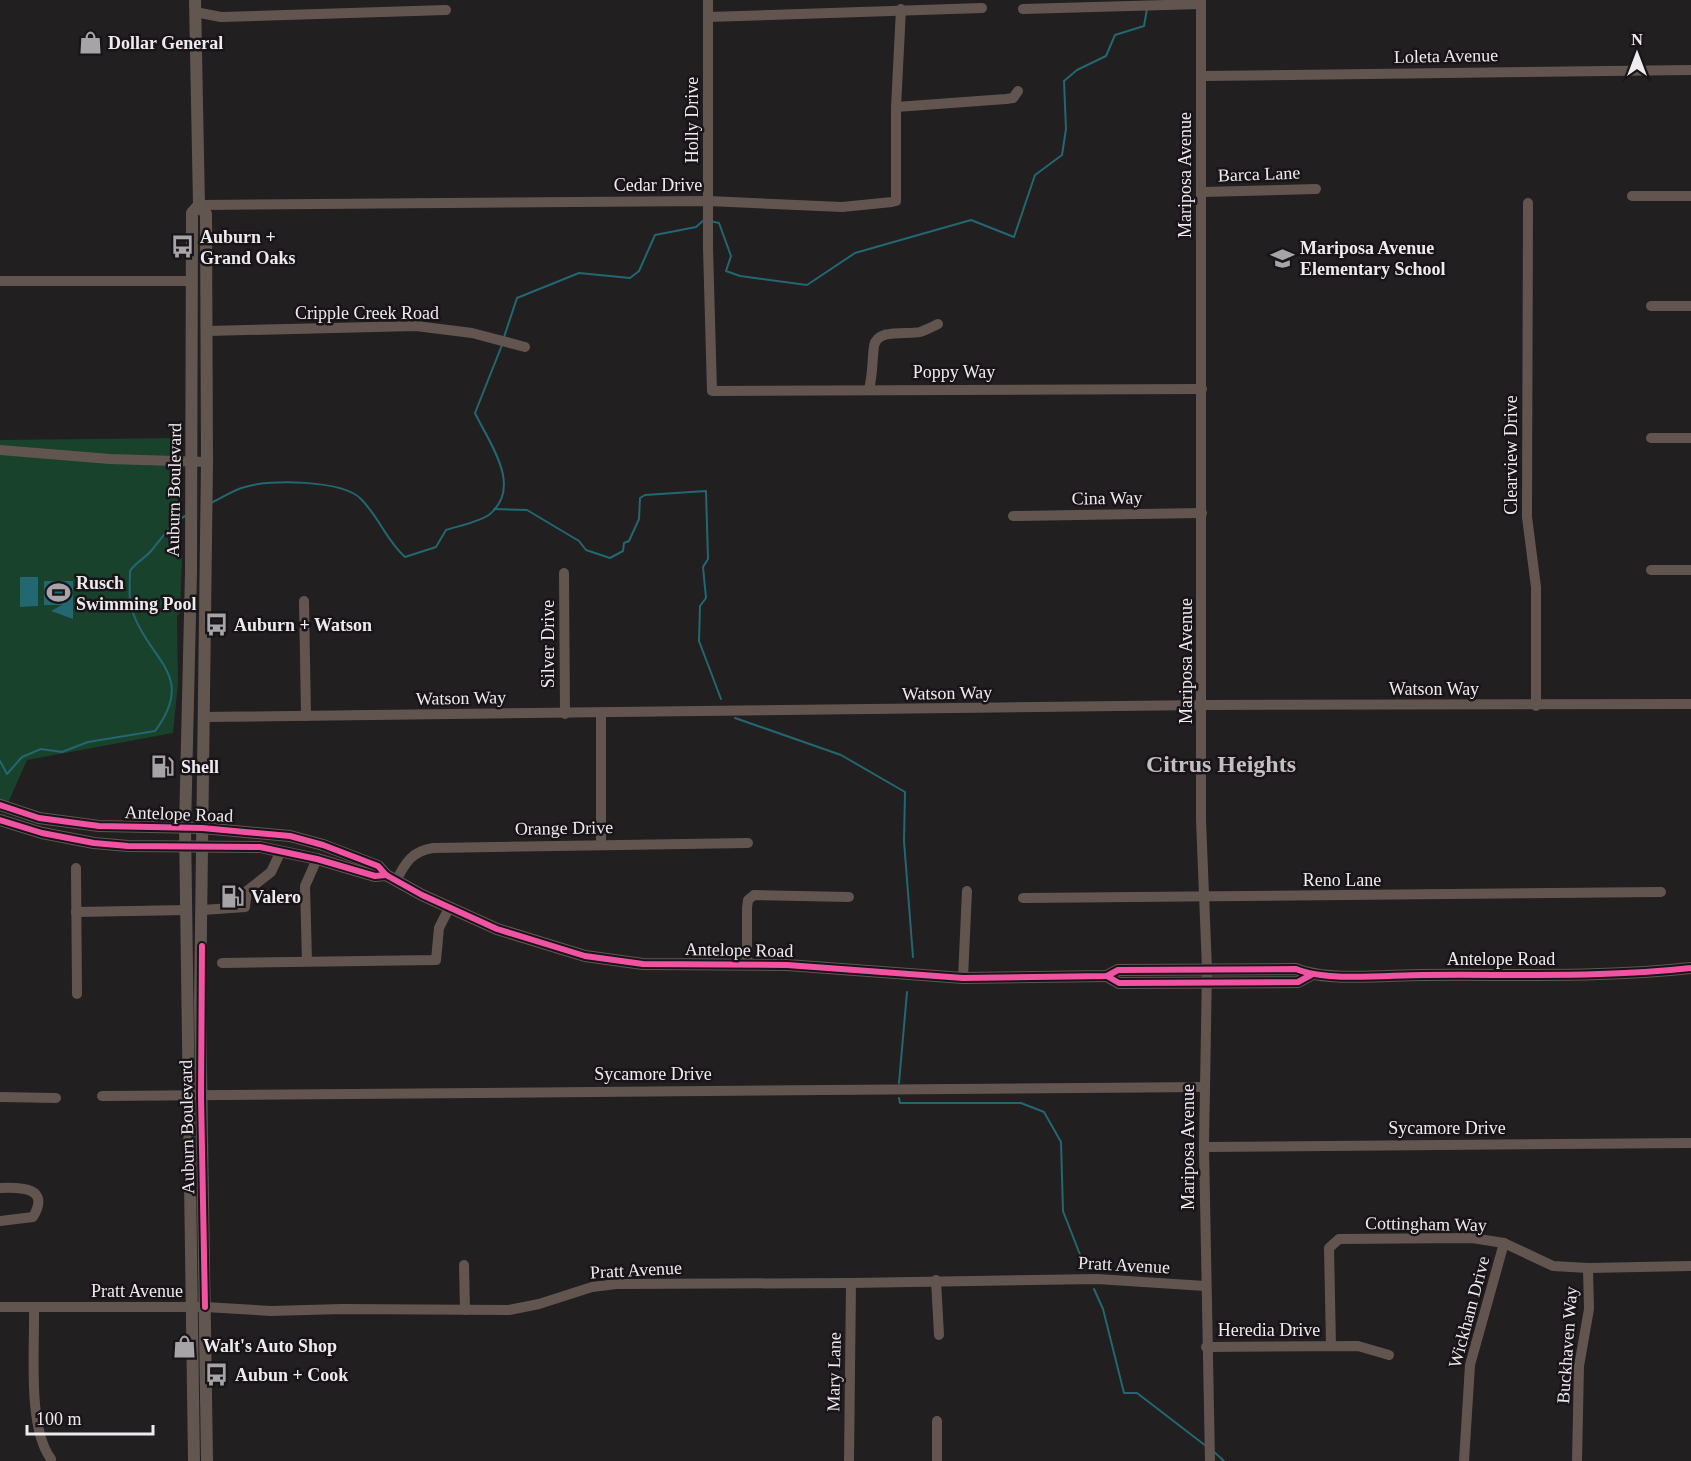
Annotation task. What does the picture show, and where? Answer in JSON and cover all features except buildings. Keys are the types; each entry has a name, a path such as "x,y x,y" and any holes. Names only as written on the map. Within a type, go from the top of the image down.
{"main road":[{"name":"Auburn Boulevard","path":"195,6 199,205 206,214 207,331 201,1095 207,1461"},
{"name":"Auburn Boulevard","path":"194,1461 185,828 193,462 192,213 199,205"},
{"name":"Antelope Road","path":"0,805 39,818 80,824 134,828 202,828 290,836 353,855 378,866 391,878 449,908 515,936 585,956 644,964 787,965 963,978 1107,976 1118,970 1296,969 1311,975 1624,973 1691,968"},
{"name":"Antelope Road","path":"0,820 78,841 128,846 260,847 391,878"},
{"name":"Antelope Road","path":"1107,976 1119,983 1207,983 1298,982 1311,975"},
{"path":"192,1397 199,1423 200,1461"}],"street":[{"name":"Holly Drive","path":"708,0 710,384"},
{"name":"Mariposa Avenue","path":"1023,9 1201,2 1202,705 1207,969 1204,1147 1206,1347 1210,1461"},
{"path":"195,6 221,17 446,10"},
{"path":"708,17 982,8"},
{"path":"901,9 896,107 1006,99 1013,98 1018,91"},
{"name":"Loleta Avenue","path":"1202,76 1691,70"},
{"name":"Cedar Drive","path":"199,205 708,201 842,207 896,201 896,107"},
{"name":"Barca Lane","path":"1202,192 1316,189"},
{"path":"1632,196 1691,196"},
{"name":"Clearview Drive","path":"1527,203 1527,517 1536,588 1536,706"},
{"path":"0,280 191,281"},
{"path":"1651,306 1691,306"},
{"path":"869,388 874,370 874,344 878,338 884,335 921,332 938,324"},
{"name":"Cripple Creek Road","path":"207,331 416,326 493,338 525,346"},
{"name":"Poppy Way","path":"710,384 712,391 733,392 869,388 1202,389"},
{"path":"1651,438 1691,438"},
{"path":"0,450 110,459 207,462"},
{"name":"Cina Way","path":"1013,516 1202,513"},
{"path":"1651,570 1691,570"},
{"name":"Silver Drive","path":"564,573 565,714"},
{"path":"304,601 306,716"},
{"name":"Watson Way","path":"204,717 1202,705 1691,704"},
{"path":"601,713 601,843"},
{"name":"Orange Drive","path":"391,878 409,858 424,849 601,843 748,843"},
{"path":"203,910 245,907 247,891 272,872 281,851"},
{"path":"307,961 305,886 317,859"},
{"path":"76,868 77,994"},
{"path":"963,978 967,891"},
{"name":"Reno Lane","path":"1023,898 1661,892"},
{"path":"747,965 747,908 748,900 754,895 849,897"},
{"path":"222,963 436,960 439,928 449,908"},
{"path":"76,912 187,910"},
{"name":"Sycamore Drive","path":"102,1096 1205,1087"},
{"path":"0,1097 56,1098"},
{"name":"Sycamore Drive","path":"1204,1147 1691,1143"},
{"path":"0,1188 26,1187 34,1193 37,1200 37,1211 33,1217 0,1221"},
{"name":"Cottingham Way","path":"1331,1346 1329,1248 1339,1239 1472,1238 1504,1243 1553,1266 1588,1268 1691,1266"},
{"name":"Wickham Drive","path":"1464,1461 1470,1365 1504,1243"},
{"path":"464,1265 465,1310"},
{"name":"Buckhaven Way","path":"1577,1461 1579,1366 1589,1309 1588,1268"},
{"name":"Pratt Avenue","path":"0,1307 205,1307 271,1311 527,1308 576,1291 616,1284 1097,1279 1205,1286"},
{"path":"936,1281 939,1335"},
{"name":"Mary Lane","path":"849,1461 851,1283"},
{"path":"34,1308 36,1420 42,1443 51,1459"},
{"name":"Heredia Drive","path":"1206,1347 1358,1346 1389,1355"},
{"path":"937,1421 937,1461"}],"green space":[{"path":"181,438 178,447 172,449 173,456 178,455 172,486 178,500 179,549 182,559 180,613 177,616 178,683 173,733 27,760 8,803 0,800 0,440"}],"water":[{"path":"20,577 38,577 38,606 20,607"},
{"name":"Rusch Swimming Pool","path":"44,581 73,581 73,619 51,611 62,605 44,605"}],"waterway":[{"path":"710,221 719,223 731,256 726,271 740,276 807,285 855,253 971,220 1014,237 1035,175 1062,155 1066,129 1064,81 1077,70 1106,56 1115,35 1144,26 1147,9"},
{"path":"504,337 517,298 579,273 630,278 639,271 655,235 696,227 705,219"},
{"path":"211,503 236,490 256,484 287,482 339,488 361,499 405,557 436,547 446,530 475,522 490,514 499,503 504,491 500,464 475,413 502,345"},
{"path":"494,509 527,510 579,541 586,550 610,558 623,551 624,543 629,541 639,519 640,498 645,495 706,491 708,559 703,567 706,598 700,606 699,641 721,699"},
{"path":"0,761 7,774 22,757 41,749 62,752 88,742 155,731 167,712 172,696 171,681 166,669 140,629 131,608 130,571 151,551 171,526 187,515"},
{"path":"735,718 841,755 905,792 904,841 913,957"},
{"path":"899,1083 907,992"},
{"path":"899,1098 900,1103 1021,1103 1044,1112 1061,1142 1063,1211 1086,1270"},
{"path":"1094,1289 1103,1309 1124,1393 1137,1393 1206,1446"},
{"path":"1213,1451 1224,1461"}],"cycle path":[{"path":"0,805 39,818 99,826 202,828 290,836 323,845 378,866 386,875 422,895 497,929 585,956 643,964 787,965 963,978 1107,976 1118,970 1296,969 1324,975 1358,977 1591,974 1691,968"},
{"path":"0,820 42,833 94,843 128,846 260,847 317,859 375,876 386,875"},
{"path":"202,946 201,1096 205,1307"},
{"path":"1107,976 1119,983 1298,982 1311,975"}],"place":[{"name":"Dollar General","path":"90,43"},
{"name":"Auburn + Grand Oaks","path":"182,247"},
{"name":"Mariposa Avenue Elementary School","path":"1282,258"},
{"name":"Rusch Swimming Pool","path":"58,593"},
{"name":"Auburn + Watson","path":"216,625"},
{"name":"Shell","path":"163,767"},
{"name":"Valero","path":"233,897"},
{"name":"Walt's Auto Shop","path":"185,1346"},
{"name":"Aubun + Cook","path":"217,1375"}],"district":[{"name":"Citrus Heights","path":"1221,764"}]}
